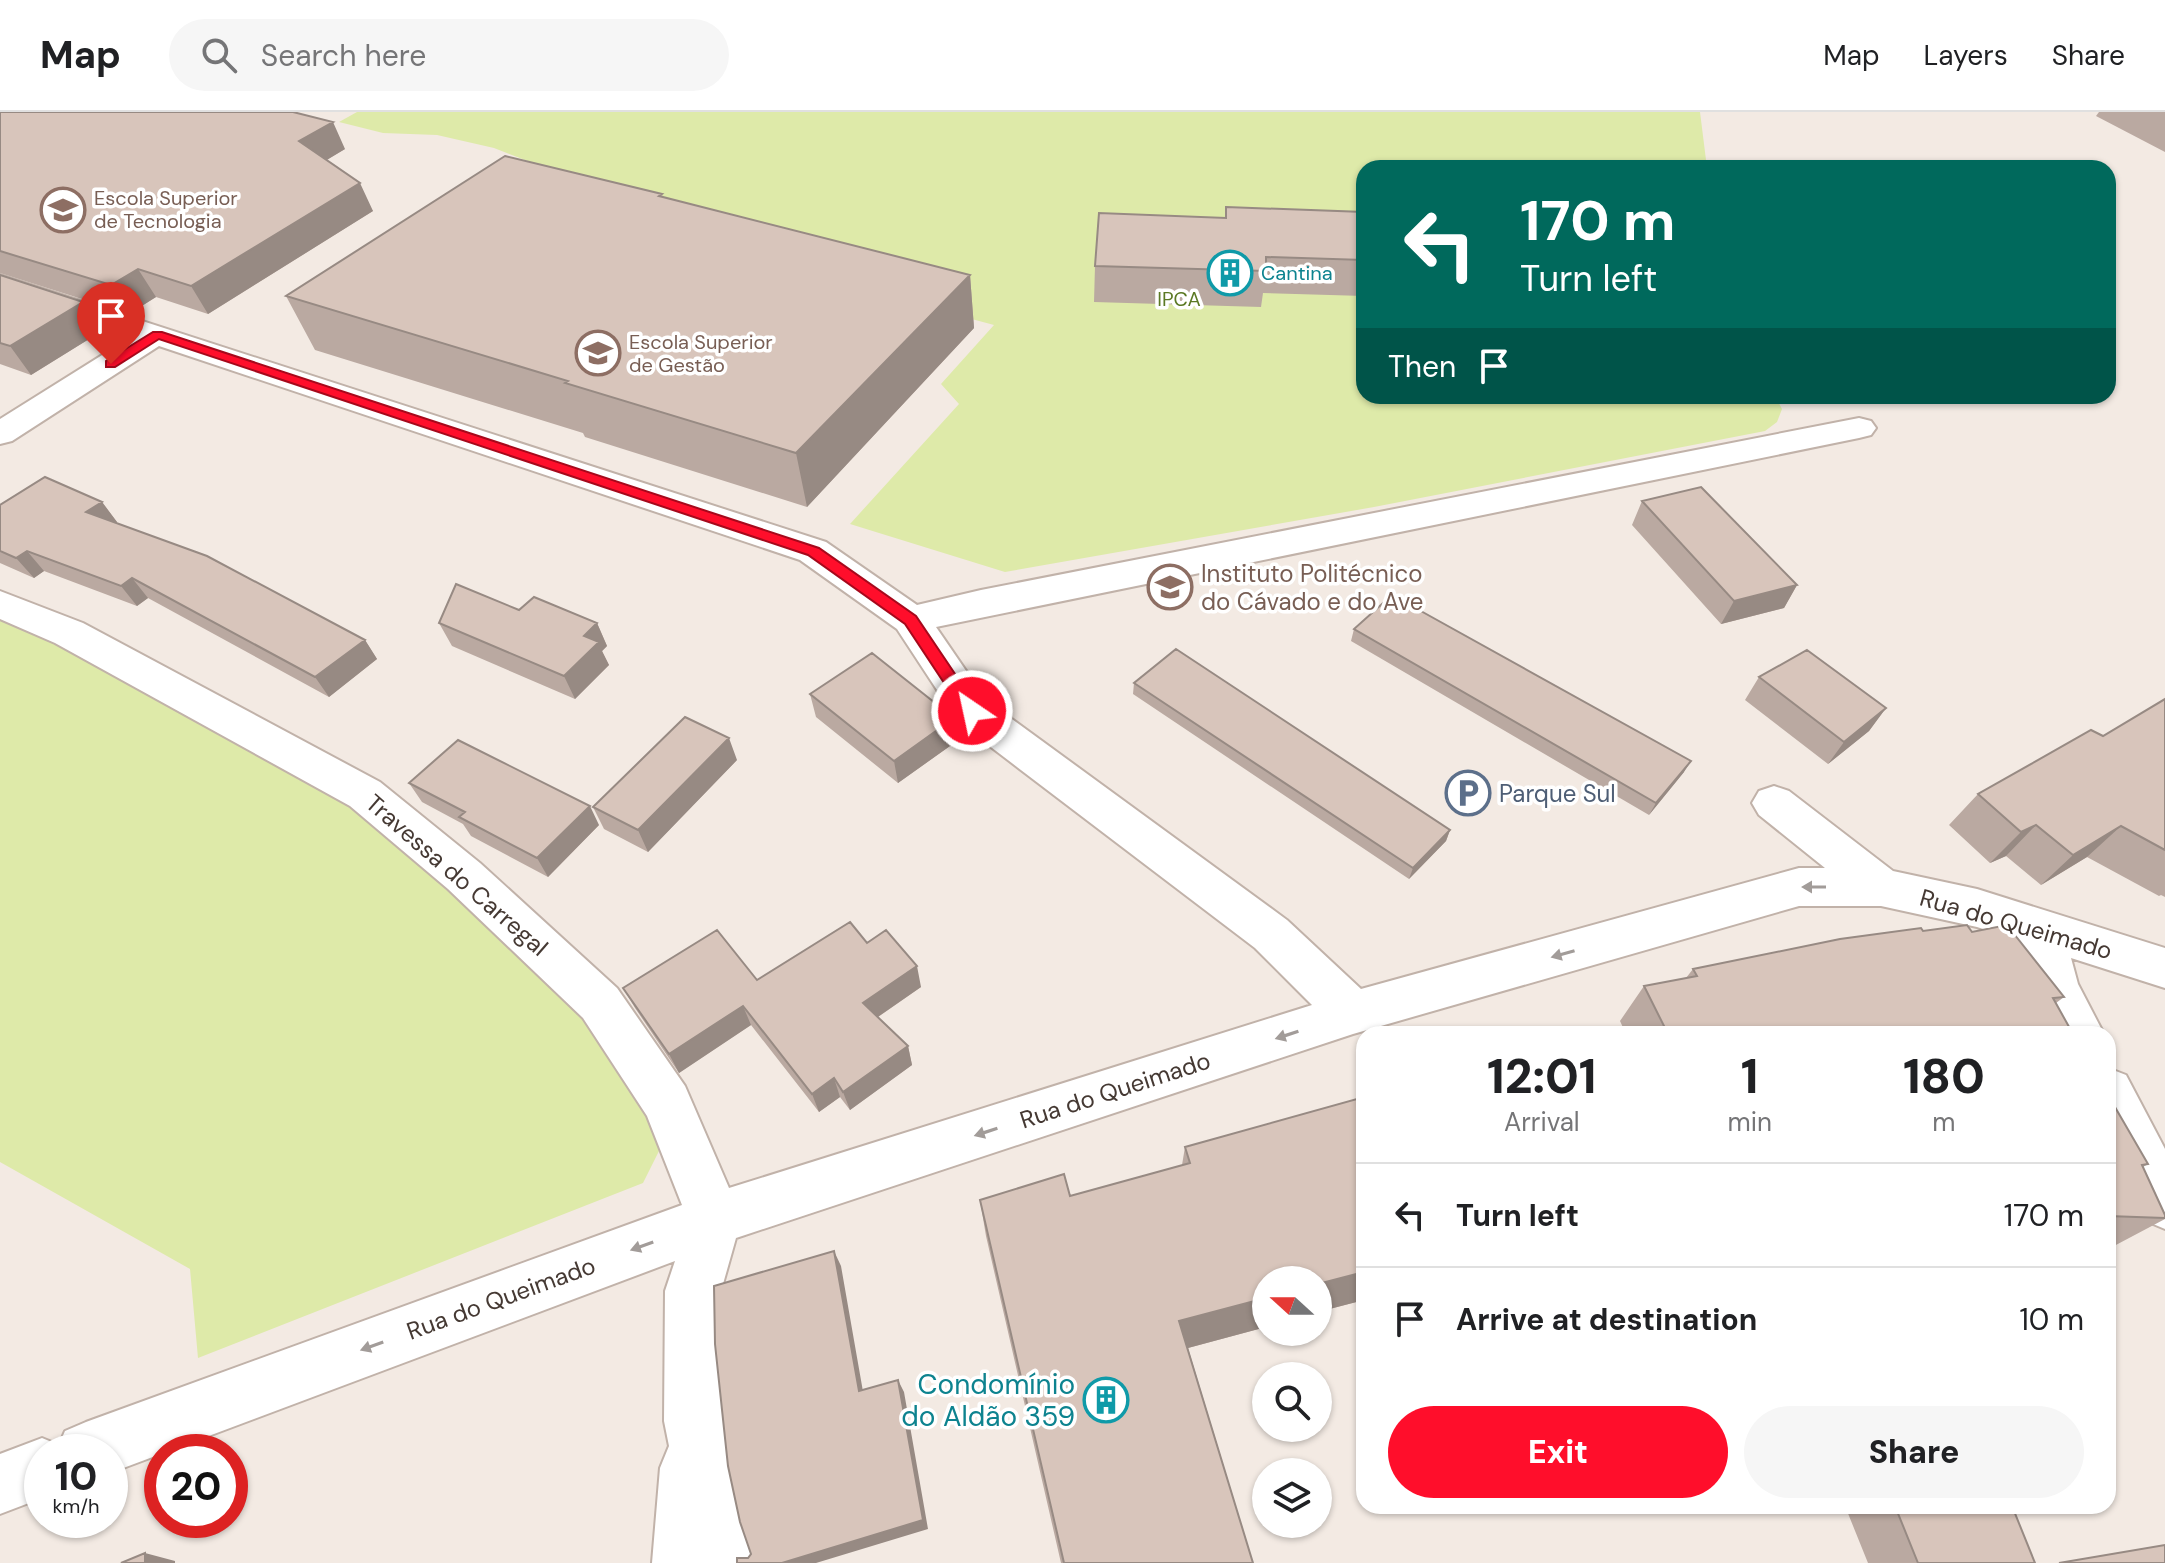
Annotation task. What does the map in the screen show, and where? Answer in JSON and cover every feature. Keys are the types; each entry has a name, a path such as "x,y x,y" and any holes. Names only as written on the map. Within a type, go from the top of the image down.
{"street":[{"path":"0,284 813,551 911,620 980,703 1271,934 1353,1013"},
{"path":"8,427 157,334"},
{"path":"911,620 997,600 1859,428 1838,407"},
{"name":"Travessa do Carregal","path":"0,604 69,633 365,794 464,876 600,1003 667,1103 715,1219"},
{"path":"1774,803 1881,887"},
{"name":"Rua do Queimado","path":"128,1436 715,1219 1353,1013 1799,887 1881,887 1977,908 2165,968"},
{"path":"2040,929 2055,987 2075,1026"},
{"path":"2116,1107 2165,1203"},
{"path":"709,1552 694,1421 693,1291 715,1219"},
{"path":"0,1484 24,1475"}],"green space":[{"name":"IPCA","path":"357,112 1700,112 1706,160 1356,160 1356,404 1779,404 1782,409 1777,422 1765,431 1374,507 1005,572 850,524 959,404 941,384 994,325 513,196 538,165 494,148 437,135 383,133 339,122"},
{"path":"0,618 62,646 344,798 473,905 569,1000 634,1087 660,1149 643,1183 198,1358 190,1269 0,1162"}],"building":[{"path":"0,112 293,112 333,122 299,141 360,183 191,286 138,269 111,285 0,251"},
{"path":"505,156 970,275 796,453 286,296"},
{"path":"1226,207 1356,212 1356,260 1266,257 1266,271 1095,266 1099,213 1226,218"},
{"path":"0,275 83,302 10,346 0,343"},
{"path":"45,477 102,502 86,512 207,556 365,640 315,677 132,578 121,586 27,551 16,558 0,551 0,505"},
{"path":"1701,487 1797,585 1734,601 1642,501"},
{"path":"456,584 519,610 534,597 597,623 584,636 599,642 564,676 439,623"},
{"path":"1392,595 1691,761 1656,803 1354,629"},
{"path":"1176,649 1450,830 1413,868 1134,683"},
{"path":"1807,650 1886,708 1844,742 1759,677"},
{"path":"872,653 954,718 894,761 810,694"},
{"path":"2165,699 2165,850 2121,826 2073,855 2036,825 2021,832 1978,794 2091,730 2103,736"},
{"path":"685,717 729,738 638,830 593,807"},
{"path":"458,740 590,806 537,858 459,817 465,812 409,783"},
{"path":"850,922 867,943 886,930 917,966 863,1003 908,1046 843,1092 834,1078 812,1094 743,1006 669,1054 623,988 717,930 757,980"},
{"path":"1967,925 1972,932 2007,925 2064,997 2053,998 2069,1026 1664,1026 1644,986 1697,976 1693,969 1840,939 1921,928 1923,931"},
{"path":"1356,1099 1356,1274 1332,1280 1332,1266 1252,1266 1252,1302 1179,1321 1253,1563 1064,1563 980,1200 1064,1174 1070,1196 1190,1163 1185,1147"},
{"path":"2116,1109 2148,1164 2142,1165 2165,1218 2116,1216"},
{"path":"834,1251 859,1391 898,1380 923,1520 782,1563 737,1563 737,1558 748,1558 751,1554 740,1522 728,1466 715,1344 714,1286"},
{"path":"1898,1514 2015,1514 2035,1563 1918,1563"},
{"path":"2165,1545 2165,1563 2059,1563"},
{"path":"145,1553 145,1563 121,1563"}],"place":[{"name":"Escola Superior de Tecnologia","path":"63,210"},
{"name":"Cantina","path":"1230,273"},
{"name":"Escola Superior de Gestão","path":"598,353"},
{"name":"Instituto Politécnico do Cávado e do Ave","path":"1170,587"},
{"name":"Parque Sul","path":"1468,793"},
{"name":"Condomínio do Aldão 359","path":"1106,1400"}],"route":[{"path":"111,364 157,334 813,551 911,620 972,711"}]}
